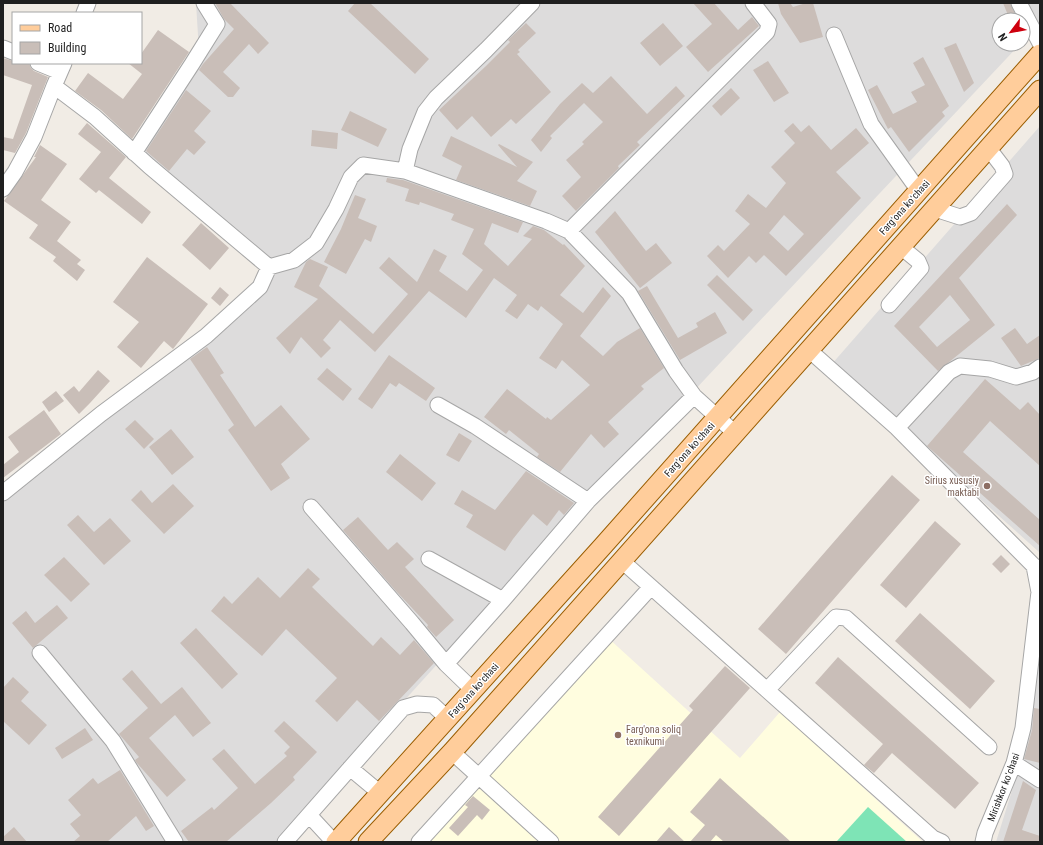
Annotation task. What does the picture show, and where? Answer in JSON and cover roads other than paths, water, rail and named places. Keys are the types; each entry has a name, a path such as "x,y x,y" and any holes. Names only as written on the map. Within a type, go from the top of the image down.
{"main road":[{"name":"Fargʻona koʻchasi","path":"335,842 718,417 1040,54"},
{"path":"352,823 369,841 452,752 1040,90"}],"street":[{"path":"134,153 217,24 204,3"},
{"path":"405,171 410,149 425,112 436,98 532,3"},
{"path":"569,231 767,32 768,24 753,3"},
{"path":"1019,3 1040,43"},
{"path":"834,35 871,124 919,191"},
{"path":"3,189 15,172 34,137 62,67 44,64"},
{"path":"54,86 94,117 134,153 269,267"},
{"path":"935,209 960,217 971,214 1005,174 1002,166 989,148"},
{"path":"269,267 294,260 316,243 336,209 351,177 363,165 405,171 569,231 629,293 676,371 694,396 735,433"},
{"path":"889,305 921,268 918,261 901,246"},
{"path":"3,493 102,414 206,336 260,287 269,267"},
{"path":"809,350 897,428 1037,567"},
{"path":"897,428 949,372 960,366 990,369 1016,377 1033,372 1040,367"},
{"path":"446,664 588,501 694,396"},
{"path":"438,405 475,426 588,501"},
{"path":"311,507 446,664 473,690"},
{"path":"429,559 503,600"},
{"path":"622,561 933,838 942,842"},
{"name":"Mirishkor koʻchasi","path":"983,842 985,833 1014,763 1023,728 1039,592 1037,567"},
{"path":"419,842 651,587"},
{"path":"767,690 836,618 846,618 989,746"},
{"path":"40,653 113,741 175,842"},
{"path":"285,842 403,708 417,704 433,705 447,718"},
{"path":"452,752 551,842"},
{"path":"1014,763 1040,780"},
{"path":"350,768 380,793"},
{"path":"309,815 335,842"}],"place":[{"name":"Sirius xususiy maktabi","path":"987,486"},
{"name":"Farg'ona soliq texnikumi","path":"618,735"}]}
